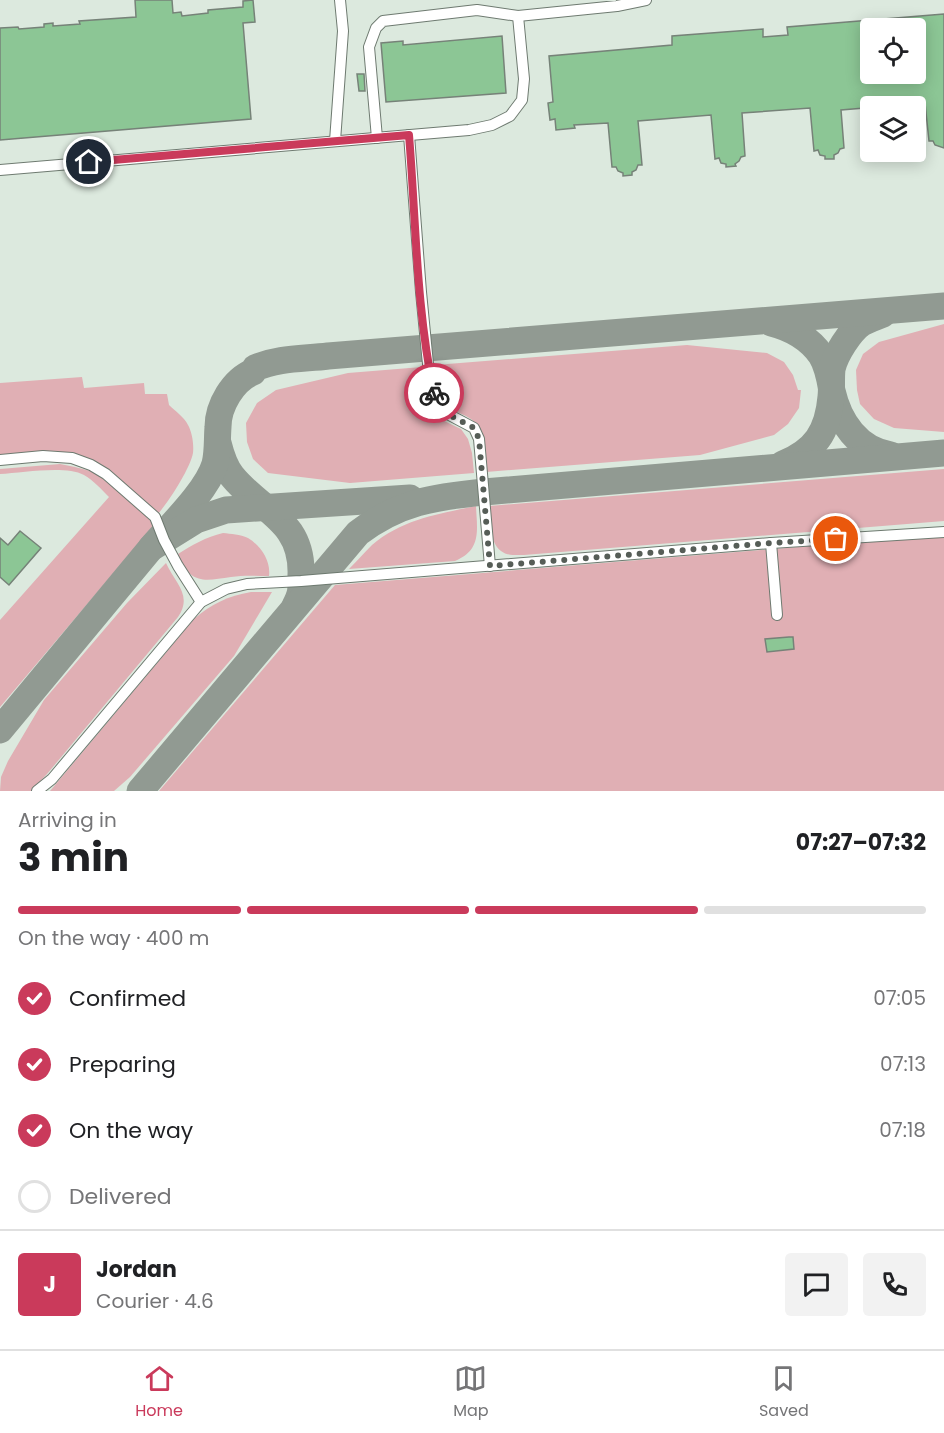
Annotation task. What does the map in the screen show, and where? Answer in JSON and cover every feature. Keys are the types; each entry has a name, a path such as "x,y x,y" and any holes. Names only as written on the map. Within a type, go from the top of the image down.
{"lane":[{"path":"335,141 343,31 340,0"},
{"path":"377,138 369,47 376,28 383,21 477,10 518,16 618,6 646,0"},
{"path":"0,170 469,130 492,125 510,116 522,100 524,79 518,16"},
{"path":"409,135 428,364 435,396 442,411 474,428 479,439 490,566"},
{"path":"0,460 44,456 72,458 106,474 155,517 178,566 201,602"},
{"path":"37,791 52,779 201,602 225,589 247,584 771,543 944,532"},
{"path":"771,543 777,615"}],"shaded area":[{"path":"944,324 944,432 894,428 874,419 860,404 857,390 856,370 863,354 879,342"},
{"path":"687,345 767,353 784,362 793,375 798,390 801,390 799,408 788,424 774,435 700,455 486,472 480,430 468,417 443,402 437,384 435,365"},
{"path":"422,367 426,400 438,418 461,429 468,439 474,473 350,483 268,473 253,459 247,442 246,423 257,403 276,390 348,373"},
{"path":"82,377 84,388 144,383 145,394 167,394 169,405 188,425 193,442 191,460 166,504 155,517 106,474 72,458 0,460 0,383"},
{"path":"60,464 94,472 155,524 0,707 0,620 109,497 91,480 76,472 43,470 0,474 0,469"},
{"path":"944,469 944,521 524,555 503,553 494,542 491,530 489,506"},
{"path":"476,506 477,531 474,545 470,551 455,561 349,569 372,545 396,529 421,519"},
{"path":"223,533 235,534 253,541 267,559 269,576 206,580 193,576 178,554 199,542"},
{"path":"944,535 944,791 159,791 335,585"},
{"path":"166,563 183,596 184,602 178,617 31,791 0,791 1,777 8,761 44,700 127,603"},
{"path":"251,592 272,592 234,656 130,777 114,791 50,791 194,619 220,601"}],"building":[{"path":"135,0 172,0 173,13 181,12 182,16 208,13 208,10 243,7 243,1 253,0 255,22 243,23 251,119 0,140 0,28 44,27 44,24 53,23 53,26 80,24 79,21 136,17"},
{"path":"944,14 944,148 929,141 926,96 860,96 860,108 841,110 844,148 834,155 834,159 825,159 825,156 820,155 818,150 814,151 810,108 742,113 745,156 741,157 735,164 736,166 726,167 726,164 721,163 719,158 715,159 711,115 638,121 642,165 638,165 632,175 623,176 623,173 616,167 612,167 608,123 574,125 575,128 556,130 555,119 550,120 548,103 553,102 549,56 672,45 672,36 763,29 763,37 788,35 787,27 860,21 860,84 926,84 926,18 896,18"},
{"path":"502,36 506,93 386,102 381,43 403,41 403,45"},
{"path":"357,74 364,74 365,91 359,91"},
{"path":"20,531 41,548 9,585 0,577 0,538 8,545"},
{"path":"793,637 794,649 767,652 765,639"}],"taxiway":[{"path":"151,548 187,508 211,474 216,459 219,419 228,395 239,381 253,372 255,368 264,365 328,356 944,306"},
{"path":"783,464 804,453 818,439 823,430 829,409 832,369 844,344 862,323 883,314"},
{"path":"771,323 799,335 816,349 825,364 835,402 845,424 860,441 879,452 891,455"},
{"path":"218,443 232,476 278,518 295,541 300,556 301,584 295,606"},
{"path":"140,791 358,533 388,514 433,499 484,492 944,453"},
{"path":"0,730 151,548 196,520 226,510 410,498"}],"way so far":[{"path":"434,393 442,411 474,428 479,439 490,566 836,539"}],"route":[{"path":"89,162 409,135 421,292 428,364 434,393"}]}
